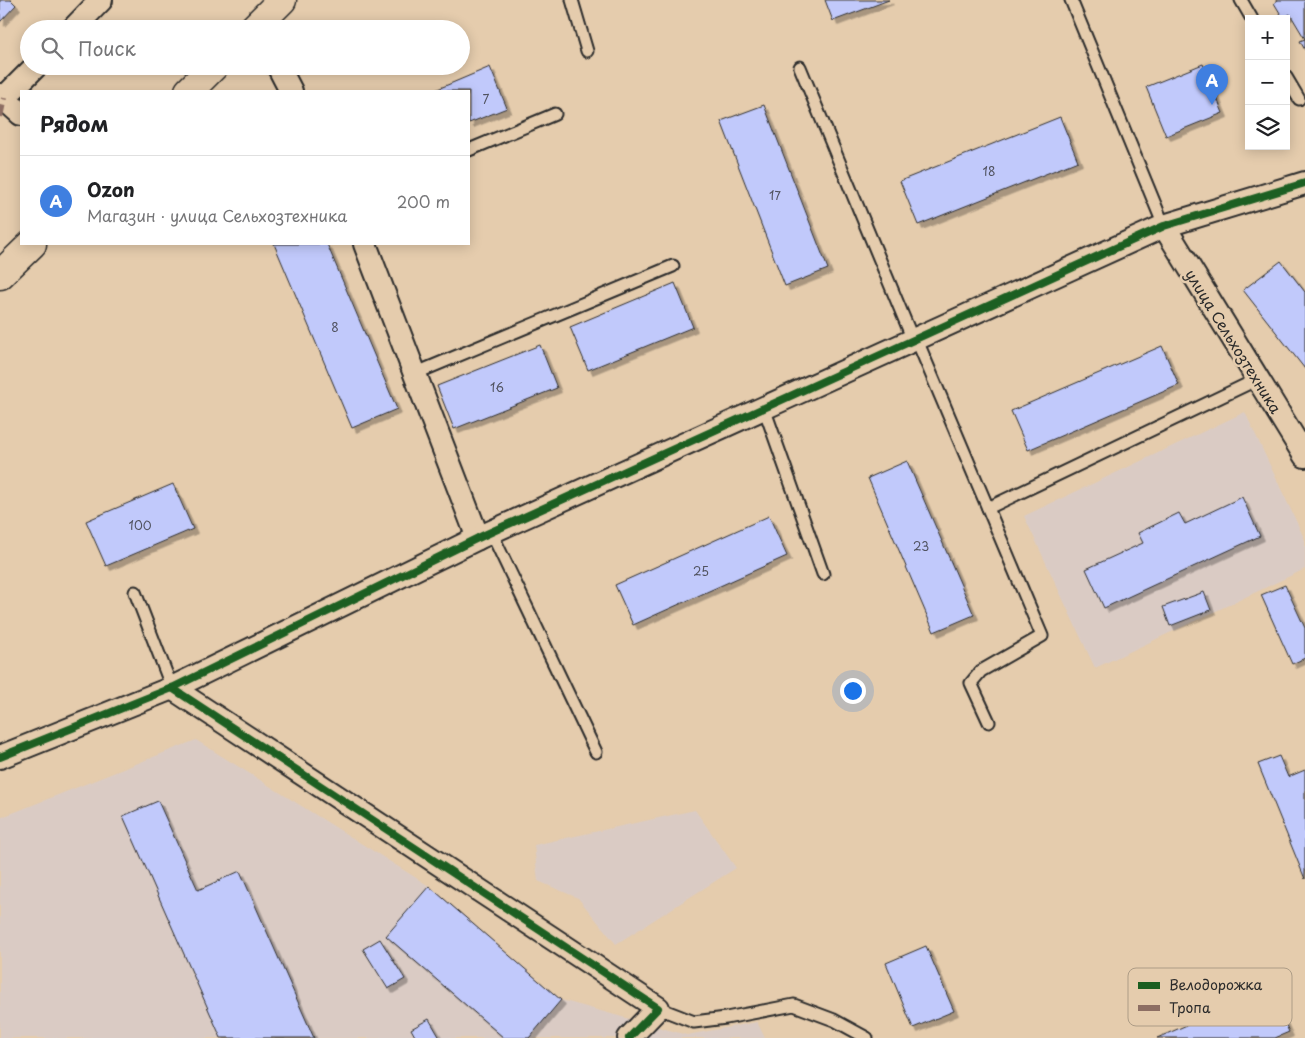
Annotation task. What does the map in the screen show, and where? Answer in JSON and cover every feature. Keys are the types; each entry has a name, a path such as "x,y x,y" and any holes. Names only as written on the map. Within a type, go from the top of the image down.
{"street":[{"path":"82,20 101,0"},
{"path":"263,20 282,0"},
{"path":"20,113 2,97 26,75"},
{"path":"189,90 205,75"},
{"path":"283,75 290,90"},
{"path":"0,757 172,688 484,535 1164,226 1305,183"},
{"name":"улица Сельхозтехника","path":"1164,226 1305,456"},
{"path":"0,275 31,245"},
{"path":"366,245 414,374 484,535"},
{"path":"172,688 658,1008 629,1038"}],"lane":[{"path":"572,0 587,52"},
{"path":"1071,0 1164,226"},
{"path":"1241,0 1250,15"},
{"path":"800,67 1042,636 981,671 971,683 989,722"},
{"path":"1290,84 1299,99"},
{"path":"470,150 555,114"},
{"path":"414,374 673,266"},
{"path":"988,508 1258,379"},
{"path":"764,408 823,574"},
{"path":"484,535 596,752"},
{"path":"135,592 172,688"},
{"path":"658,1008 694,1022 794,1005 834,1020 868,1038"}],"shaded area":[{"path":"1245,412 1305,540 1305,569 1095,668 1024,516"},
{"path":"196,740 429,886 561,1000 687,1035 757,1022 765,1038 0,1038 0,818"},
{"path":"695,810 736,868 616,944 578,898 538,881 534,845"}],"building":[{"path":"0,0 11,0 16,5 0,22"},
{"path":"825,0 889,0 833,21"},
{"path":"1278,0 1305,0 1305,39 1290,14 1281,15 1274,3"},
{"path":"1305,39 1305,50 1300,41"},
{"path":"1203,64 1223,113 1166,136 1146,87"},
{"path":"490,67 507,108 470,123 470,90 435,90"},
{"path":"764,105 828,269 785,286 721,121"},
{"path":"1060,117 1078,161 918,225 900,181"},
{"path":"274,245 327,245 397,409 352,428"},
{"path":"1281,261 1305,292 1305,369 1243,290"},
{"path":"675,283 693,327 588,370 570,327"},
{"path":"540,345 557,388 454,429 437,386"},
{"path":"1162,346 1179,385 1028,450 1011,411"},
{"path":"907,461 974,615 934,632 868,478"},
{"path":"173,484 193,529 106,566 86,521"},
{"path":"1242,497 1260,536 1104,608 1086,569 1143,543 1138,533 1179,513 1185,524"},
{"path":"769,516 787,556 633,625 615,585"},
{"path":"1285,585 1305,628 1305,658 1292,664 1261,595"},
{"path":"1204,592 1211,610 1170,626 1163,607"},
{"path":"1279,756 1288,777 1305,770 1305,879 1258,764"},
{"path":"158,801 198,890 240,871 314,1038 221,1038 123,816"},
{"path":"429,886 561,1000 529,1038 504,1038 386,936"},
{"path":"380,939 405,979 388,989 363,949"},
{"path":"926,946 954,1011 913,1028 886,963"},
{"path":"429,1019 440,1038 416,1038 411,1029"},
{"path":"1185,1026 1286,1026 1289,1032 1275,1038 1157,1038"}],"marked path":[{"path":"0,117 4,98"}],"cycle path":[{"path":"0,757 172,688 478,538 1164,226 1305,183"},
{"path":"172,688 658,1008 629,1038"}],"place":[{"name":"Ozon","path":"1212,105"}]}
